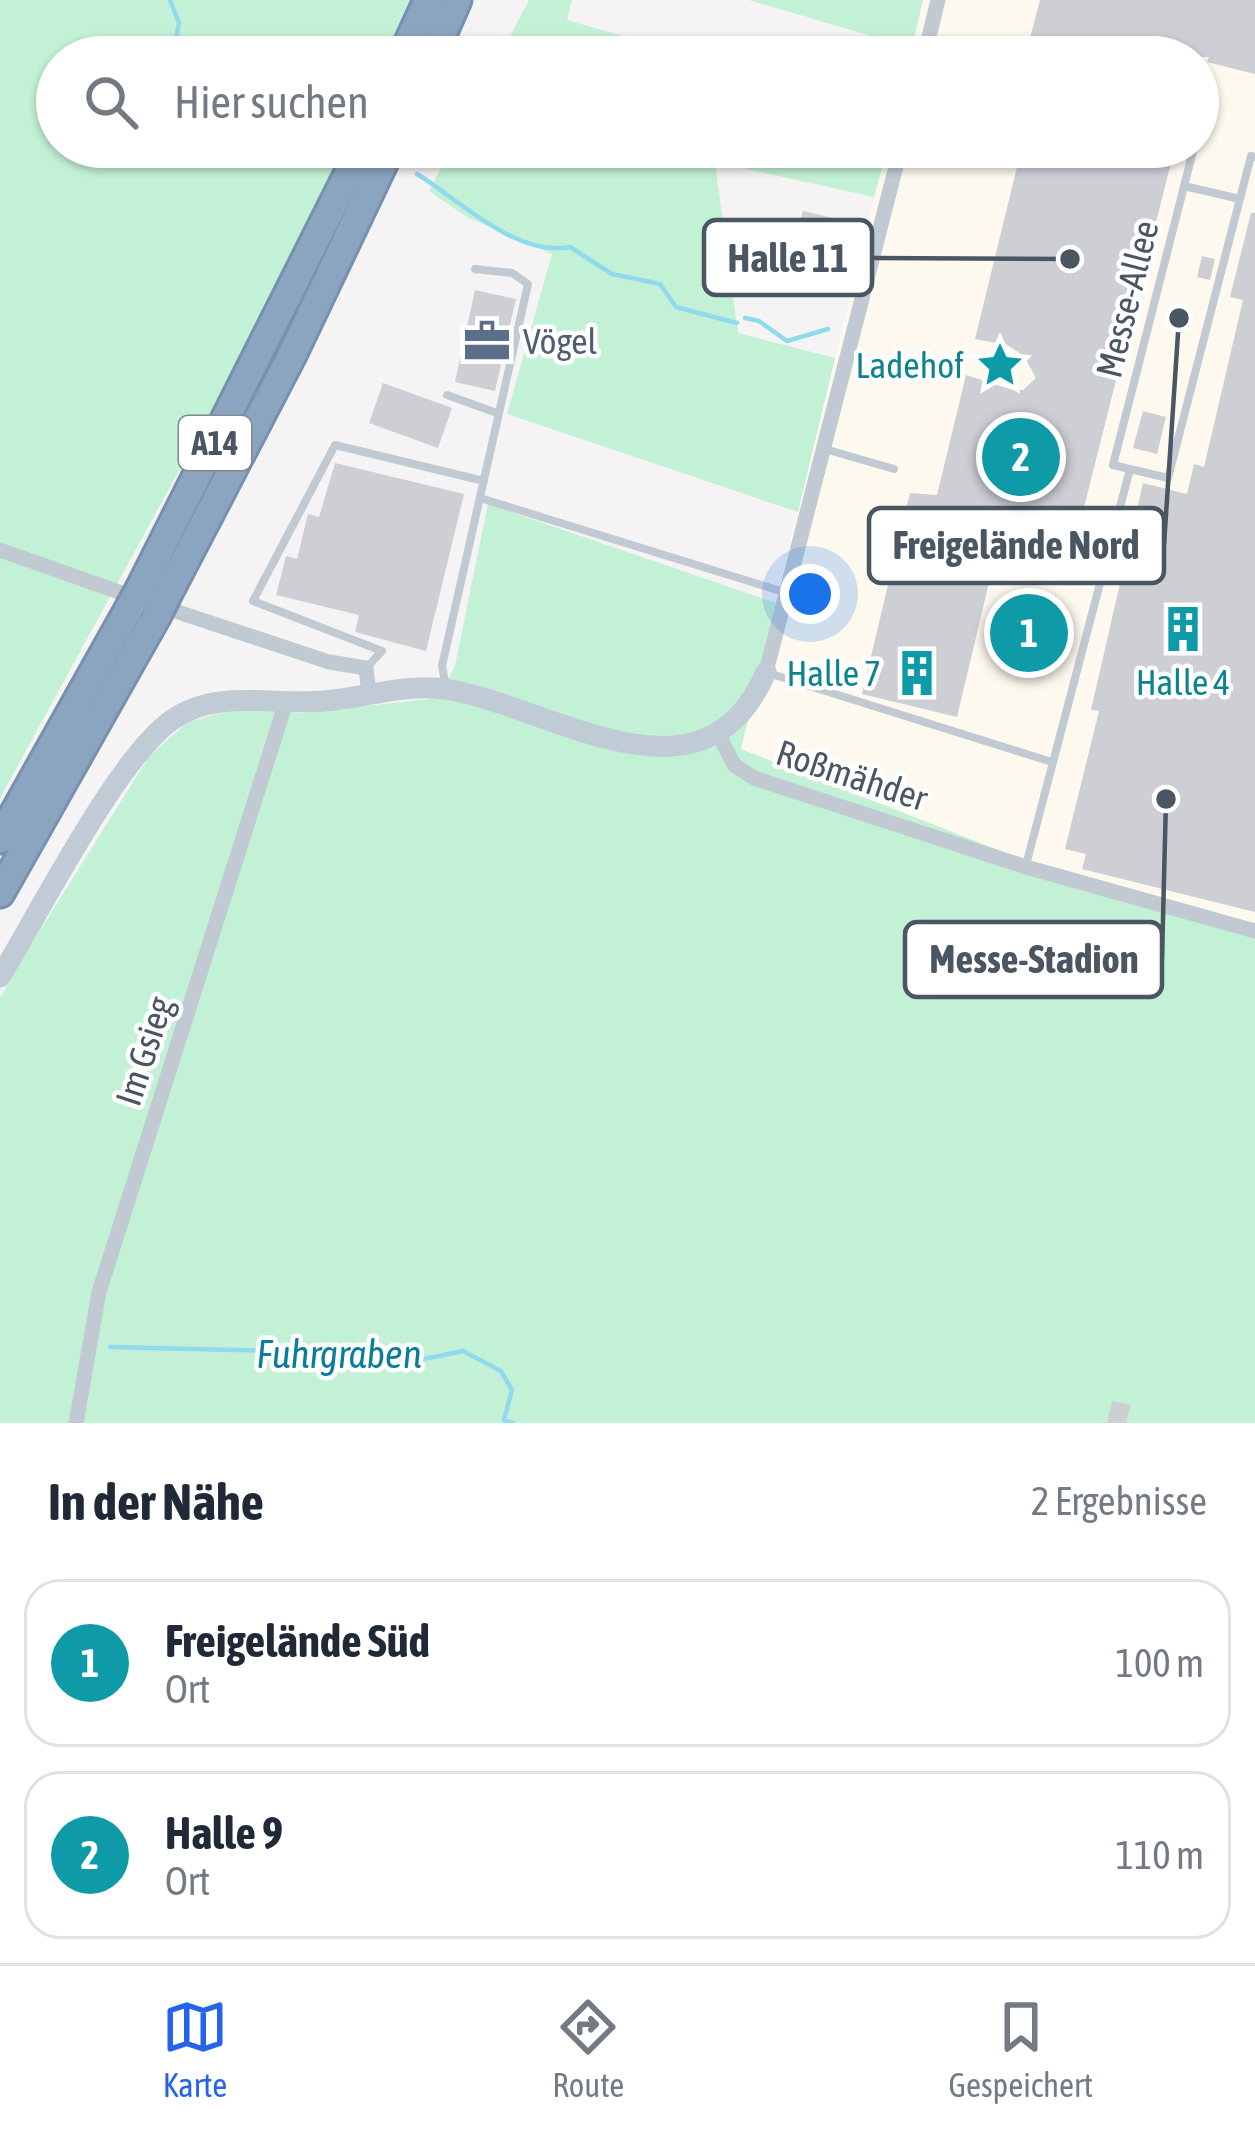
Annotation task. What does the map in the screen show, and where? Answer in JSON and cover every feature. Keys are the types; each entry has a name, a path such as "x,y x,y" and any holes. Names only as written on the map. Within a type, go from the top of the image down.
{"highway":[{"path":"412,36 428,0"},
{"path":"442,36 458,0"},
{"name":"A14","path":"0,893 148,603 352,168"},
{"name":"A14","path":"0,839 148,603 292,355 381,168"}],"main road":[{"path":"0,977 150,738 204,704 446,689 633,745 678,747 718,733 745,711 766,672"}],"street":[{"path":"929,36 938,0"},
{"path":"766,672 896,168"},
{"path":"0,550 329,662 367,668 370,694"},
{"name":"Im Gsieg","path":"76,1423 99,1292 286,702"},
{"name":"Roßmähder","path":"718,733 734,765 754,778 1026,866 1255,932"}],"lane":[{"path":"1026,866 1130,469 1168,478 1253,157"},
{"name":"Messe-Allee","path":"1130,469 1113,464 1189,168"},
{"path":"1184,186 1240,199"},
{"path":"446,689 442,666 528,284 512,272 475,269"},
{"path":"447,395 497,413"},
{"path":"367,668 382,651 253,601 335,446 484,481"},
{"path":"825,449 894,469"},
{"path":"480,498 788,593"},
{"path":"766,672 1052,762"}],"shaded area":[{"path":"922,0 1255,0 1255,935 1016,857 740,749 881,168 1219,168 1219,36 913,36"}],"green space":[{"path":"0,0 409,0 394,36 36,36 36,168 336,168 263,317 0,798"},
{"path":"529,0 572,0 567,20 623,36 510,36"},
{"path":"749,0 923,0 915,36 871,36"},
{"path":"441,168 716,168 738,333 835,358 798,512 507,414 552,254 467,217 429,191"},
{"path":"742,168 882,168 874,197"},
{"path":"488,504 776,603 741,749 1016,857 1255,935 1255,1423 0,1423 0,998 150,755 187,723 229,710 302,713 439,698 455,666"}],"building":[{"path":"1040,0 1255,0 1255,74 1219,65 1219,36 1031,36"},
{"path":"1017,168 1170,168 1079,527 1006,511 957,717 862,694 910,493 937,495 966,375 1013,390 1023,390 1036,378 1024,356 1007,345 975,339"},
{"path":"803,211 850,222 834,291 808,285 811,251 794,247"},
{"path":"1251,213 1255,213 1255,912 1082,869 1086,854 1065,849 1099,711 1091,710 1143,483 1187,494 1194,464 1204,467 1243,300 1230,297"},
{"path":"1202,256 1215,259 1210,280 1197,277"},
{"name":"Vögel","path":"475,290 516,299 495,391 455,382"},
{"path":"383,383 452,408 438,448 369,423"},
{"path":"1143,411 1166,417 1157,454 1133,448"},
{"path":"335,463 464,494 426,651 355,632 359,615 276,595 286,556 297,559 308,514 319,517"},
{"path":"1112,1401 1131,1405 1126,1423 1107,1423"}],"waterway":[{"path":"170,0 179,23 177,36"},
{"path":"417,174 509,235 550,248 570,247 612,274 660,284 676,307 737,323"},
{"path":"745,318 759,321 787,341 828,329"},
{"name":"Fuhrgraben","path":"110,1347 315,1352 409,1362 463,1351 501,1371 512,1390 504,1420 513,1423"}],"place":[{"name":"Halle 11","path":"1070,259"},
{"name":"Freigelände Nord","path":"1179,318"},
{"name":"Vögel","path":"487,341"},
{"name":"Ladehof","path":"1000,365"},
{"name":"Halle 9","path":"1021,457"},
{"name":"Halle 4","path":"1183,629"},
{"name":"Freigelände Süd","path":"1029,633"},
{"name":"Halle 7","path":"917,673"},
{"name":"Messe-Stadion","path":"1166,799"}]}
